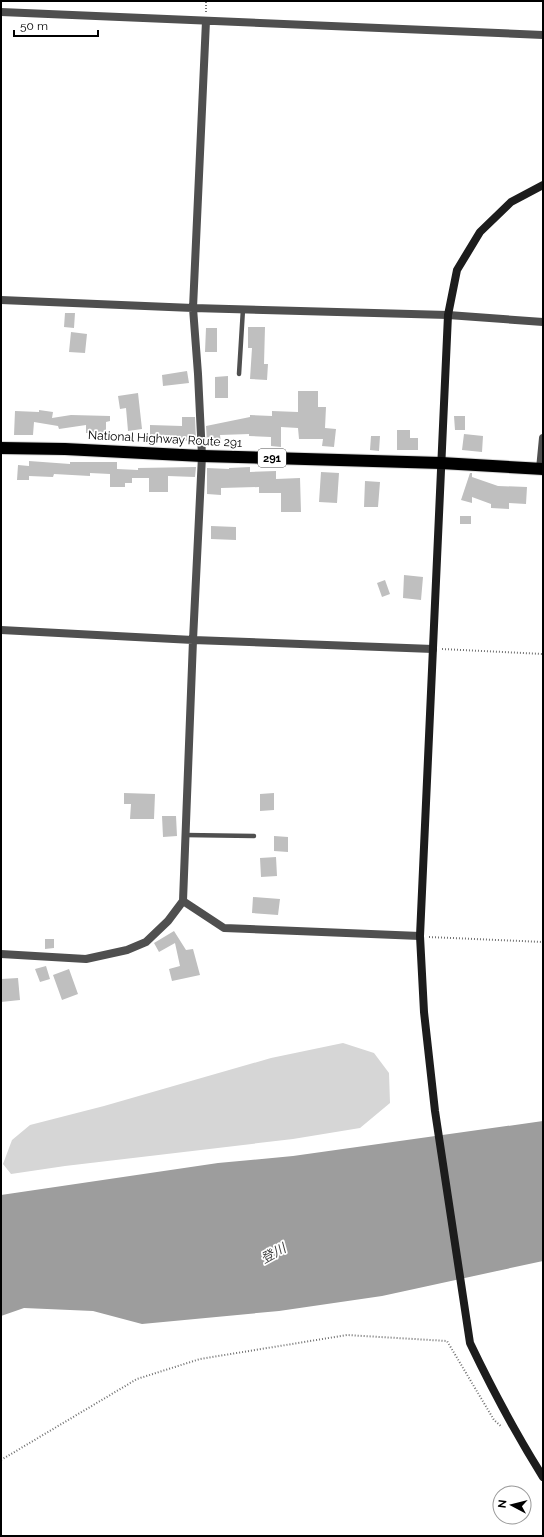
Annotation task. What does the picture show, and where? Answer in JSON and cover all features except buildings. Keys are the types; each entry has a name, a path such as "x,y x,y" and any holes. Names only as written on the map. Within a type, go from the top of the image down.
{"highway":[{"name":"National Highway Route 291","path":"1,448 66,449 202,456 441,463 541,469"}],"street":[{"path":"1,12 543,35"},
{"path":"1,954 86,959 127,950 146,942 168,921 183,901 202,456 198,374 192,308 206,21"},
{"path":"543,185 511,202 480,232 457,270 448,315 420,936 424,1012 435,1111 470,1343 485,1376 525,1448 543,1476"},
{"path":"1,300 192,308 448,315 543,322"},
{"path":"541,469 543,438"},
{"path":"1,630 193,640 433,649"},
{"path":"183,901 224,928 420,936"}],"lane":[{"path":"240,374 242,309"},
{"path":"185,835 254,836"}],"path":[{"path":"433,649 543,654"},
{"path":"420,936 543,942"},
{"path":"1,1460 137,1379 200,1359 347,1335 446,1341 494,1420 504,1429"}],"shaded area":[{"path":"343,1043 374,1053 389,1073 390,1103 360,1128 293,1139 65,1166 11,1174 3,1164 12,1140 30,1125 104,1106 271,1058"}],"water":[{"name":"登川","path":"543,1121 543,1261 382,1296 279,1311 142,1324 93,1311 24,1308 1,1316 1,1195 218,1163 293,1156"}]}
